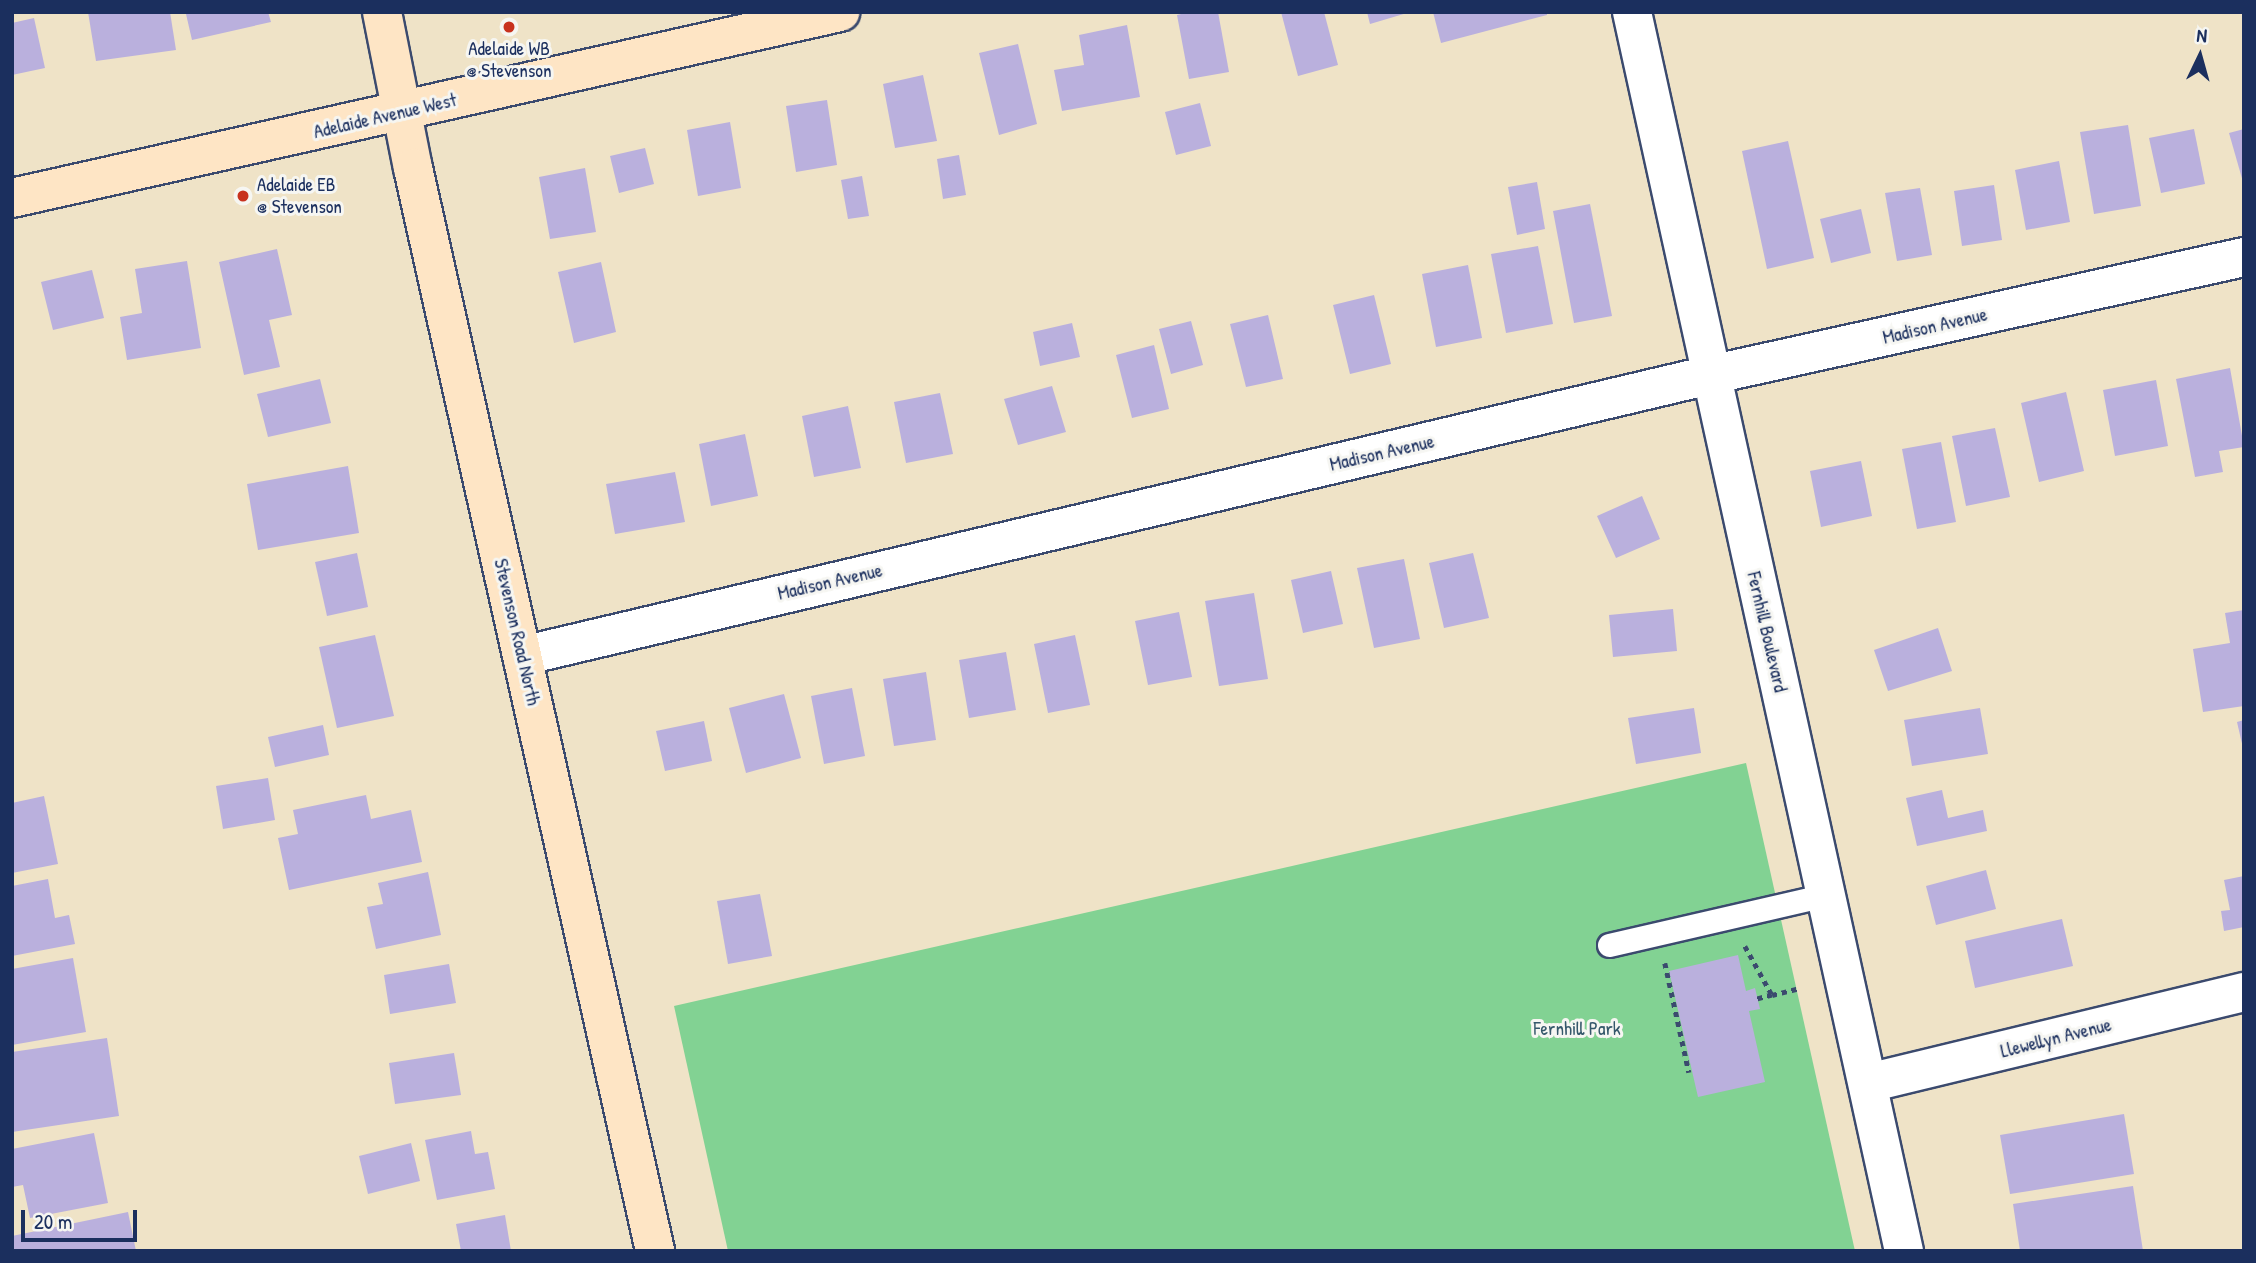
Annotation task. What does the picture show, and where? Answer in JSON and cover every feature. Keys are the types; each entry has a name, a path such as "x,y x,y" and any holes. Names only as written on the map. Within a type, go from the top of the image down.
{"main road":[{"name":"Stevenson Road North","path":"382,12 401,112 655,1251"},
{"name":"Adelaide Avenue West","path":"12,198 840,12"}],"street":[{"name":"Fernhill Boulevard","path":"1632,12 1904,1251"},
{"name":"Madison Avenue","path":"522,656 1710,375 2244,257"},
{"name":"Llewellyn Avenue","path":"1868,1083 2244,992"}],"lane":[{"path":"1609,945 1826,895"}],"path":[{"path":"1743,942 1772,995"},
{"path":"1664,960 1689,1072"},
{"path":"1757,999 1800,988"}],"green space":[{"name":"Fernhill Park","path":"1746,763 1855,1251 728,1251 674,1006"}],"building":[{"path":"88,12 170,12 176,50 96,61"},
{"path":"268,12 271,22 192,40 186,14"},
{"path":"1218,12 1229,72 1189,79 1177,15"},
{"path":"1281,12 1324,12 1338,65 1298,76"},
{"path":"1367,12 1407,12 1407,13 1370,24"},
{"path":"1433,12 1547,12 1547,15 1441,43"},
{"path":"34,18 45,68 12,75 12,23"},
{"path":"1127,25 1140,97 1062,111 1054,70 1084,65 1079,35"},
{"path":"1018,44 1037,124 999,135 979,53"},
{"path":"923,75 937,141 895,148 883,84"},
{"path":"827,100 837,165 796,172 786,106"},
{"path":"1200,103 1211,146 1176,155 1165,112"},
{"path":"730,122 741,188 698,196 687,130"},
{"path":"2128,125 2141,206 2094,214 2080,132"},
{"path":"2194,129 2205,184 2161,193 2149,138"},
{"path":"2244,129 2244,182 2243,182 2229,133"},
{"path":"1788,141 1814,258 1767,269 1742,151"},
{"path":"645,148 654,184 619,193 610,156"},
{"path":"959,155 966,195 943,199 937,159"},
{"path":"2059,161 2070,222 2026,230 2015,170"},
{"path":"585,168 596,232 550,239 539,177"},
{"path":"862,176 869,216 848,219 841,180"},
{"path":"1537,182 1545,229 1517,235 1508,187"},
{"path":"1994,185 2002,240 1962,246 1954,191"},
{"path":"1920,188 1932,255 1897,261 1885,193"},
{"path":"1590,204 1612,316 1574,323 1553,211"},
{"path":"1861,209 1871,253 1831,263 1820,219"},
{"path":"1538,246 1553,324 1506,333 1491,254"},
{"path":"277,249 292,315 269,320 280,367 244,375 219,262"},
{"path":"187,261 201,348 127,360 120,317 142,313 135,269"},
{"path":"601,262 616,332 574,343 558,272"},
{"path":"1468,265 1482,338 1436,347 1422,274"},
{"path":"92,270 104,318 53,330 41,282"},
{"path":"1374,295 1391,364 1350,374 1333,305"},
{"path":"1268,315 1283,379 1246,387 1230,324"},
{"path":"1191,321 1203,365 1171,374 1159,329"},
{"path":"1072,323 1080,357 1040,366 1033,332"},
{"path":"1154,345 1169,409 1132,418 1116,355"},
{"path":"2230,368 2244,447 2219,451 2223,472 2195,477 2176,379"},
{"path":"320,379 331,423 268,437 257,394"},
{"path":"2156,380 2168,446 2115,456 2103,390"},
{"path":"1052,386 1066,432 1018,445 1004,399"},
{"path":"2066,392 2084,471 2039,482 2021,403"},
{"path":"940,393 953,454 906,463 894,402"},
{"path":"848,406 861,468 814,477 802,416"},
{"path":"1995,428 2010,497 1966,506 1952,436"},
{"path":"745,434 758,496 711,506 699,444"},
{"path":"1941,442 1956,522 1917,529 1902,449"},
{"path":"1861,461 1872,516 1821,527 1810,471"},
{"path":"348,466 359,533 258,550 247,484"},
{"path":"675,472 685,522 615,534 606,484"},
{"path":"1642,496 1660,539 1616,558 1597,516"},
{"path":"357,553 368,607 327,616 315,562"},
{"path":"1473,553 1489,618 1444,628 1429,563"},
{"path":"1404,559 1420,639 1374,648 1357,568"},
{"path":"1331,571 1343,624 1303,633 1291,580"},
{"path":"1254,593 1268,679 1219,686 1205,601"},
{"path":"1673,609 1677,651 1613,657 1609,615"},
{"path":"2244,610 2244,706 2203,712 2193,649 2230,643 2225,613"},
{"path":"1179,612 1192,677 1148,685 1135,621"},
{"path":"1938,628 1952,671 1888,691 1874,650"},
{"path":"375,635 394,716 337,728 319,647"},
{"path":"1075,635 1090,705 1048,713 1034,644"},
{"path":"1006,652 1016,710 969,718 959,660"},
{"path":"926,672 936,740 894,746 883,679"},
{"path":"852,688 865,756 824,764 811,696"},
{"path":"784,694 801,758 746,773 729,708"},
{"path":"1694,708 1701,753 1636,764 1628,718"},
{"path":"1980,708 1988,754 1912,766 1904,720"},
{"path":"2244,720 2244,748 2243,748 2237,722"},
{"path":"704,721 712,761 665,771 656,731"},
{"path":"323,725 329,755 275,767 268,737"},
{"path":"268,778 275,820 223,829 216,786"},
{"path":"1942,790 1948,818 1983,810 1987,831 1917,846 1906,798"},
{"path":"366,795 371,819 411,810 422,862 289,890 278,838 298,834 293,810"},
{"path":"44,796 58,864 12,873 12,803"},
{"path":"1986,870 1996,909 1936,925 1926,886"},
{"path":"428,872 441,935 376,949 367,907 383,904 378,883"},
{"path":"2244,876 2244,927 2224,931 2221,911 2230,910 2224,880"},
{"path":"48,879 55,918 69,915 75,944 12,956 12,886"},
{"path":"760,894 772,956 728,964 717,901"},
{"path":"2062,919 2073,966 1975,988 1965,941"},
{"path":"1738,955 1746,991 1755,988 1760,1009 1749,1011 1765,1082 1698,1097 1669,971"},
{"path":"73,958 86,1032 12,1045 12,969"},
{"path":"449,964 456,1003 390,1014 384,975"},
{"path":"107,1038 119,1116 12,1132 12,1052"},
{"path":"454,1053 461,1095 395,1104 389,1063"},
{"path":"2124,1114 2134,1174 2010,1194 2000,1135"},
{"path":"471,1131 475,1154 488,1152 495,1189 437,1200 425,1140"},
{"path":"94,1133 108,1203 30,1218 23,1185 12,1187 12,1149"},
{"path":"411,1143 420,1181 368,1194 359,1156"},
{"path":"2133,1186 2143,1251 2020,1251 2013,1204"},
{"path":"128,1212 136,1251 12,1251 12,1236"},
{"path":"505,1215 511,1251 461,1251 456,1224"}],"place":[{"name":"Adelaide WB @ Stevenson","path":"509,27"},
{"name":"Adelaide EB @ Stevenson","path":"243,196"}]}
